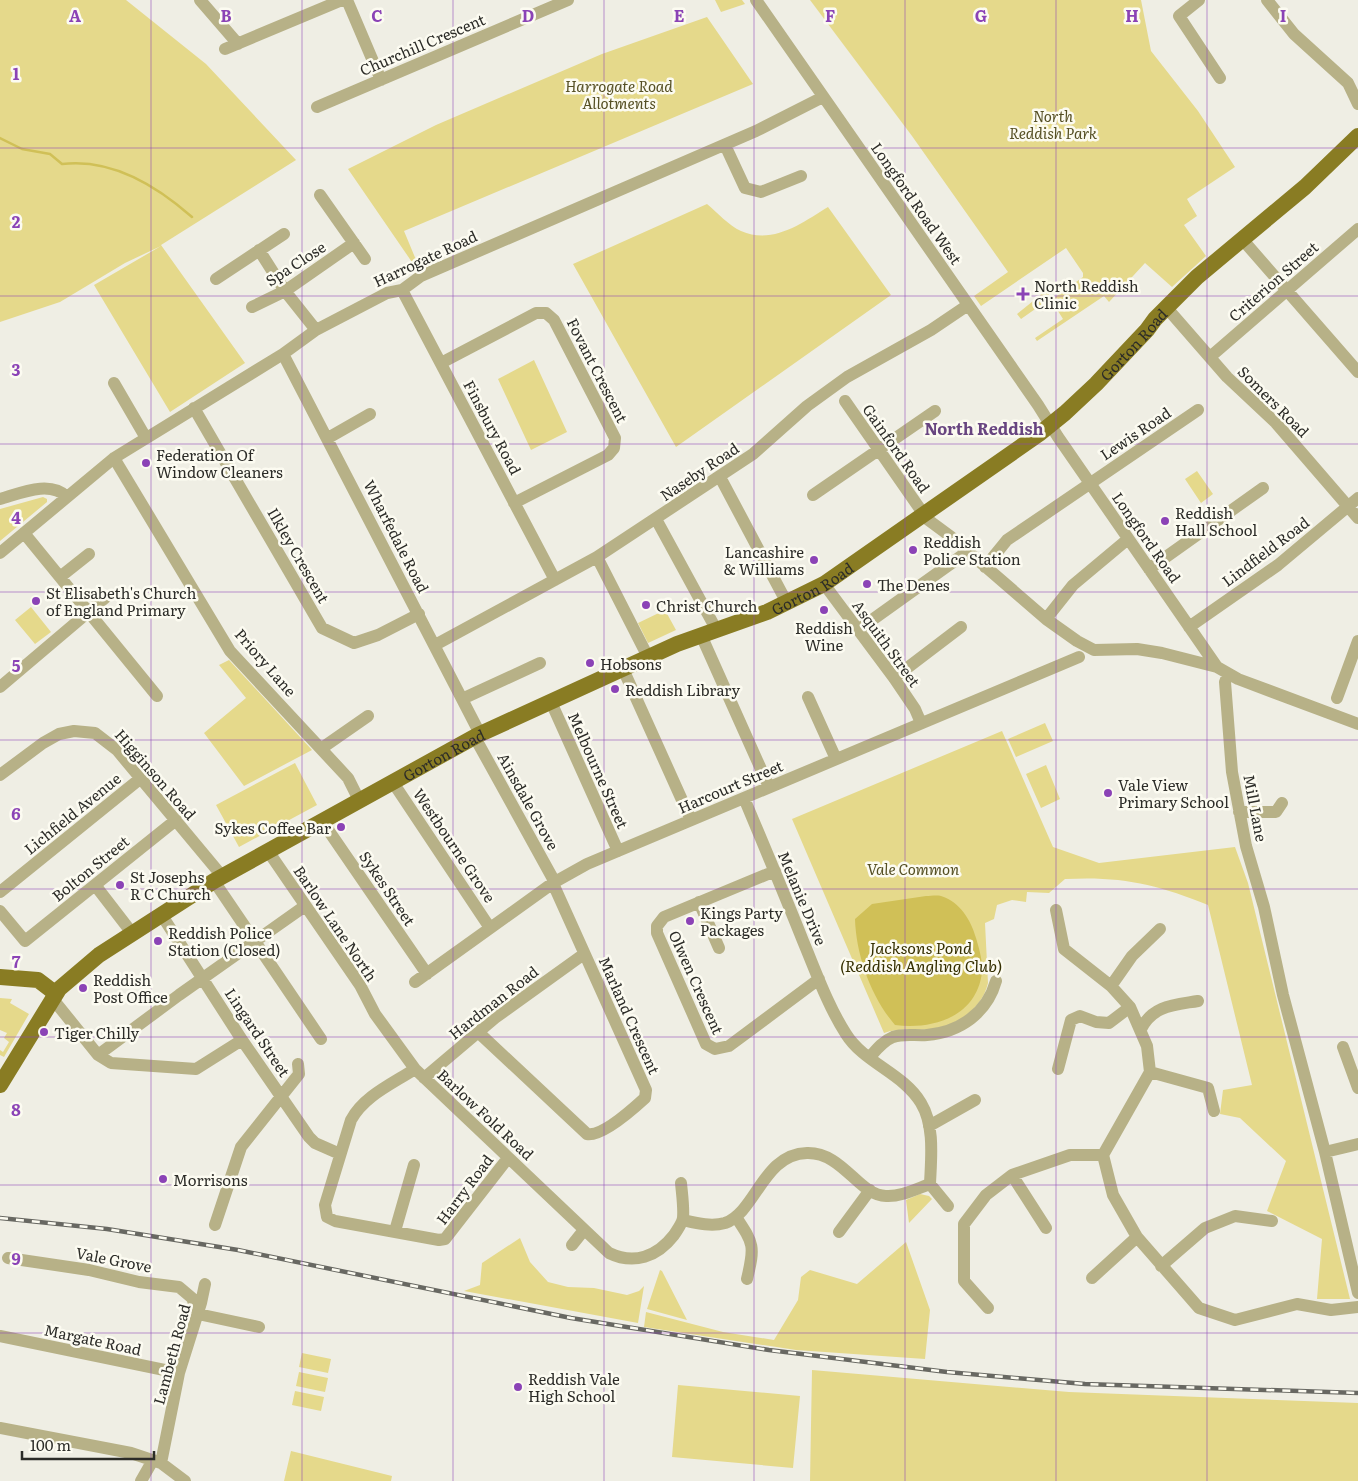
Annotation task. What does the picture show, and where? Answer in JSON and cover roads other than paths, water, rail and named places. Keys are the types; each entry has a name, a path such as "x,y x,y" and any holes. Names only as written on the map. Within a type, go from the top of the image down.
{"main road":[{"name":"Gorton Road","path":"0,1085 52,997 73,977 132,933 218,879 478,735 648,657 708,632 787,603 824,584 1051,425 1096,384 1166,307 1305,186 1358,136"},
{"path":"8,977 73,977"},
{"path":"8,977 38,980 52,997"}],"street":[{"path":"200,0 238,44"},
{"path":"226,49 342,0"},
{"path":"347,0 381,80"},
{"name":"Churchill Crescent","path":"317,107 568,0"},
{"name":"Longford Road West","path":"756,0 1051,425"},
{"path":"1199,0 1179,16 1220,78"},
{"path":"1267,0 1294,34 1348,83 1358,104"},
{"name":"Harrogate Road","path":"0,552 114,458 283,354 316,330 387,293 402,290 421,276 725,145 794,113 823,97"},
{"path":"725,145 745,188 761,192 800,176"},
{"path":"320,195 365,259"},
{"name":"Criterion Street","path":"1210,357 1358,229"},
{"path":"216,279 284,234"},
{"path":"1242,239 1358,372"},
{"name":"Spa Close","path":"252,307 285,291 354,243"},
{"path":"259,250 285,291 316,330"},
{"name":"Finsbury Road","path":"402,290 555,580"},
{"name":"Naseby Road","path":"435,644 597,557 753,454 821,394 859,369 931,330 968,305"},
{"name":"Somers Road","path":"1166,307 1227,377 1276,423 1358,518"},
{"name":"Fovant Crescent","path":"441,363 536,313 546,313 554,320 615,438 614,448 608,456 514,503"},
{"name":"Wharfedale Road","path":"283,354 435,644 478,735"},
{"path":"114,383 146,438"},
{"name":"Gainford Road","path":"845,401 879,450 930,509"},
{"name":"Ilkley Crescent","path":"194,408 322,628 354,643 378,635 419,614"},
{"name":"Lewis Road","path":"985,567 1007,540 1198,410"},
{"path":"813,495 935,411"},
{"path":"328,438 370,414"},
{"name":"Longford Road","path":"1051,425 1189,627 1223,671"},
{"name":"Priory Lane","path":"114,458 230,651 348,778 359,800"},
{"path":"720,476 787,603"},
{"path":"0,499 46,488 60,490 67,497"},
{"path":"1149,569 1263,488"},
{"name":"Lindfield Road","path":"1189,627 1278,565 1358,498"},
{"path":"930,509 933,524 950,536 1046,619 1077,641 1094,650 1137,649 1187,659 1223,671 1358,724"},
{"path":"656,519 708,632 769,787"},
{"path":"24,532 157,696"},
{"path":"1046,619 1073,585 1128,539"},
{"path":"858,630 967,552"},
{"path":"60,578 89,554"},
{"path":"597,557 648,657"},
{"name":"Asquith Street","path":"824,584 894,678 915,709 921,723"},
{"path":"0,687 105,598"},
{"path":"894,678 961,628"},
{"path":"1187,659 1196,652 1199,641"},
{"path":"1337,698 1358,641"},
{"name":"Harcourt Street","path":"415,982 553,883 587,864 1078,657"},
{"path":"462,699 540,662"},
{"path":"623,669 691,820"},
{"name":"Mill Lane","path":"1223,671 1232,772 1246,846 1264,907 1283,995 1355,1271 1358,1293"},
{"path":"808,696 836,759"},
{"name":"Melbourne Street","path":"552,702 618,851"},
{"path":"322,748 368,716"},
{"name":"Higginson Road","path":"0,775 43,743 59,734 74,731 95,733 112,744 176,820 218,879 254,942 321,1039"},
{"name":"Ainsdale Grove","path":"478,735 478,743 553,883"},
{"name":"Lichfield Avenue","path":"0,892 141,778"},
{"name":"Westbourne Grove","path":"392,781 490,928"},
{"name":"Melanie Drive","path":"744,798 819,979 846,1034 856,1047 910,1090 921,1103 929,1126 932,1153 930,1184"},
{"path":"1239,812 1281,812"},
{"name":"Bolton Street","path":"0,911 25,942 176,820"},
{"name":"Sykes Street","path":"322,821 426,974"},
{"name":"Barlow Lane North","path":"268,851 360,985 375,1014"},
{"name":"Olwen Crescent","path":"774,872 664,917 657,926 657,933 708,1047 720,1050 729,1046 819,979"},
{"name":"Marland Crescent","path":"478,1032 586,1134 593,1135 610,1126 645,1098 646,1090 553,883"},
{"path":"95,885 132,933"},
{"path":"700,902 719,948"},
{"path":"98,1055 202,978 305,906"},
{"path":"1056,910 1064,949 1111,986 1130,1007 1147,1046 1150,1072 1103,1155 1113,1195 1137,1237 1199,1308 1235,1320 1297,1304 1331,1310 1358,1307"},
{"name":"Lingard Street","path":"161,914 242,1040 309,1137 316,1143 340,1154"},
{"path":"1111,986 1132,956 1160,929"},
{"name":"Hardman Road","path":"395,1231 335,1221 327,1217 325,1206 340,1154 356,1110 366,1101 419,1074 584,954"},
{"path":"870,1058 879,1047 895,1036 927,1035 961,1026 986,1005 996,982"},
{"path":"52,997 98,1055 112,1063 196,1069 242,1040"},
{"path":"1141,1029 1146,1019 1160,1008 1198,1001"},
{"path":"1058,1069 1071,1020 1080,1016 1096,1022 1109,1023 1130,1007"},
{"name":"Barlow Fold Road","path":"375,1014 419,1074 609,1253 634,1260 656,1253 669,1241 683,1220"},
{"path":"1343,1047 1358,1088"},
{"path":"215,1225 241,1147 281,1094 299,1074 298,1064"},
{"path":"1150,1072 1208,1088 1214,1111"},
{"path":"929,1126 975,1100"},
{"path":"1325,1152 1358,1144"},
{"path":"682,1183 683,1220 715,1224 725,1223 736,1217 767,1174 798,1154 823,1155 834,1160 870,1190 884,1197 902,1194 930,1184 948,1206"},
{"path":"988,1308 964,1281 964,1224 986,1196 1012,1175 1070,1155 1103,1155"},
{"name":"Harry Road","path":"395,1231 440,1240 445,1239 508,1158"},
{"path":"395,1231 414,1165"},
{"path":"1012,1175 1046,1228"},
{"path":"840,1232 870,1190"},
{"path":"1162,1266 1205,1228 1235,1216 1272,1221"},
{"path":"736,1217 752,1241 752,1258 747,1279"},
{"path":"571,1247 584,1230"},
{"path":"1092,1278 1137,1237"},
{"name":"Vale Grove","path":"8,1258 89,1270 140,1282 179,1287 192,1298 198,1314"},
{"name":"Lambeth Road","path":"141,1481 157,1461 179,1374 198,1314 205,1284"},
{"path":"198,1314 259,1327"},
{"name":"Margate Road","path":"0,1336 179,1374"},
{"path":"0,1428 131,1453 157,1461 185,1481"}],"water":[{"name":"Jacksons Pond (Reddish Angling Club)","path":"926,896 939,896 948,899 964,912 974,931 981,959 982,972 972,1000 951,1017 924,1025 895,1025 879,1002 866,975 858,947 855,919 872,904"}],"waterway":[{"path":"0,138 22,149 50,154 62,164 98,165 115,170 148,185 192,217"}],"railway":[{"path":"0,1218 107,1229 238,1250 571,1318 769,1350 947,1372 1085,1384 1358,1393"}],"place":[{"name":"North Reddish Clinic","path":"1023,294"},
{"name":"Federation Of Window Cleaners","path":"146,463"},
{"name":"Reddish Hall School","path":"1165,521"},
{"name":"Reddish Police Station","path":"913,550"},
{"name":"Lancashire & Williams","path":"814,560"},
{"name":"The Denes","path":"867,584"},
{"name":"St Elisabeth's Church of England Primary","path":"36,601"},
{"name":"Christ Church","path":"646,605"},
{"name":"Reddish Wine","path":"824,610"},
{"name":"Hobsons","path":"590,663"},
{"name":"Reddish Library","path":"615,689"},
{"name":"Vale View Primary School","path":"1108,793"},
{"name":"Sykes Coffee Bar","path":"341,827"},
{"name":"St Josephs R C Church","path":"120,885"},
{"name":"Kings Party Packages","path":"690,921"},
{"name":"Reddish Police Station (Closed)","path":"158,941"},
{"name":"Reddish Post Office","path":"83,988"},
{"name":"Tiger Chilly","path":"44,1032"},
{"name":"Morrisons","path":"163,1179"},
{"name":"Reddish Vale High School","path":"518,1387"}],"district":[{"name":"North Reddish","path":"984,428"}],"park label":[{"name":"Harrogate Road Allotments","path":"619,94"},
{"name":"North Reddish Park","path":"1053,124"},
{"name":"Vale Common","path":"913,868"}]}
